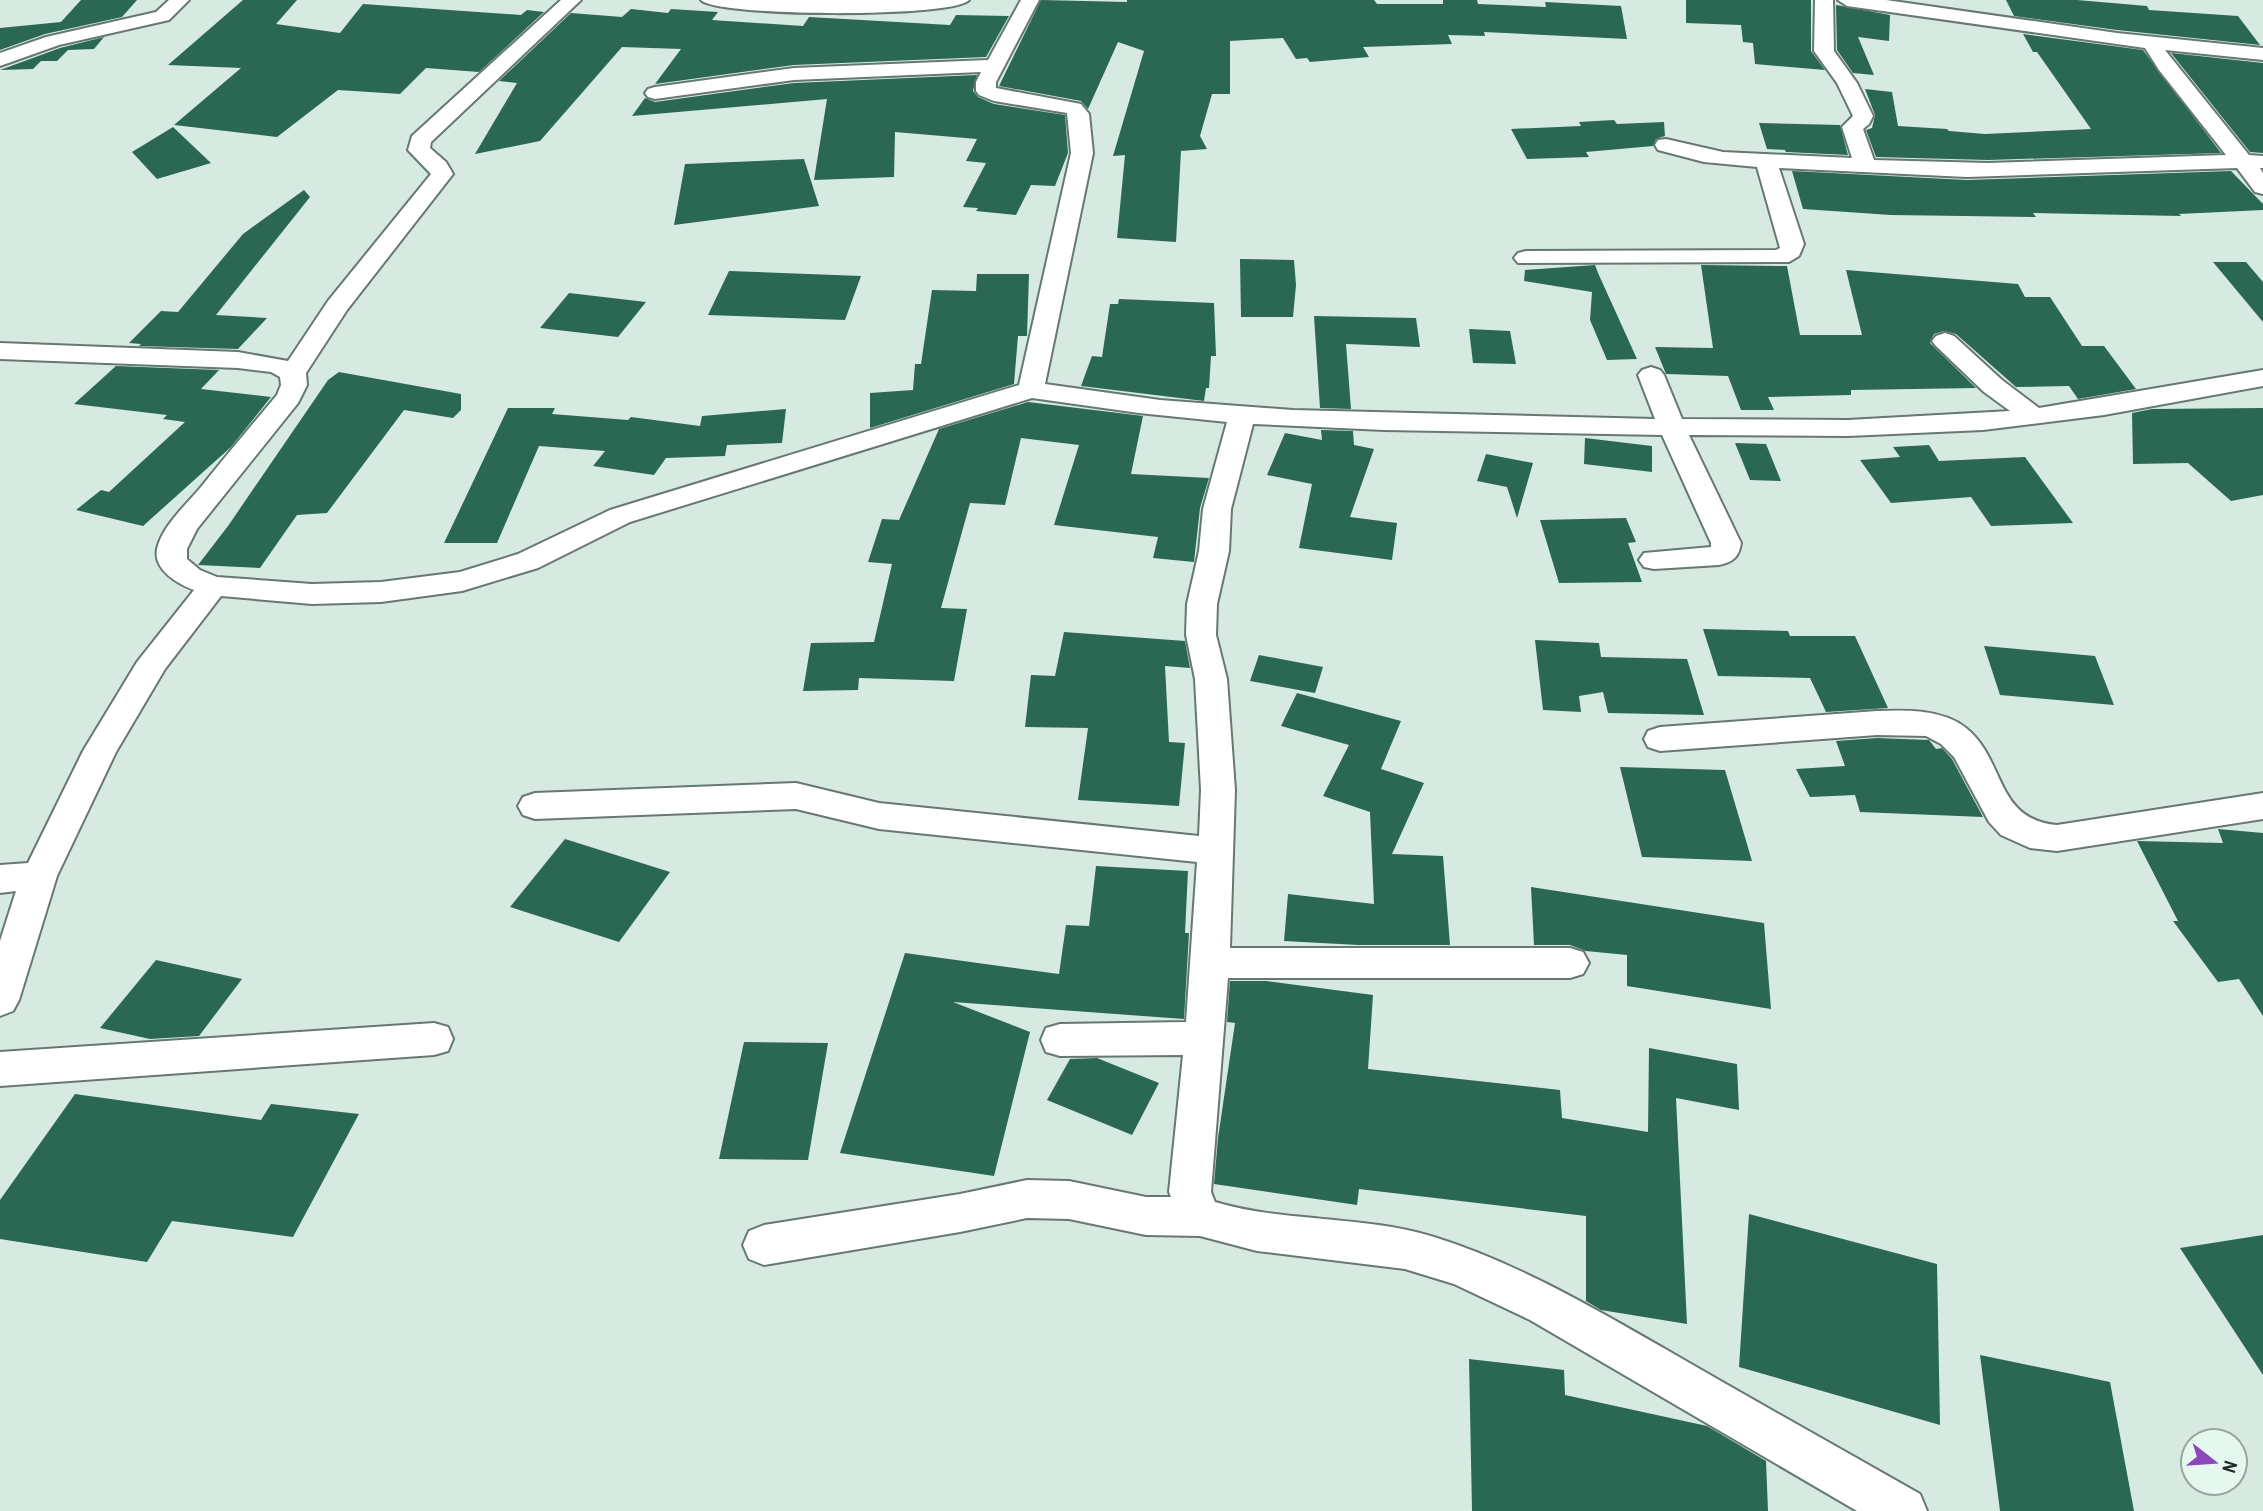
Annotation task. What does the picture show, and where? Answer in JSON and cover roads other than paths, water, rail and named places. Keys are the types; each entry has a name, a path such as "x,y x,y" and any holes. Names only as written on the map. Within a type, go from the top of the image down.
{"street":[{"path":"0,60 52,41 162,16 180,0"},
{"path":"572,0 420,141 419,150 442,174 337,306 293,373 294,385 289,397 184,526 172,549 173,562 189,577 213,586 313,594 381,592 462,582 528,561 620,516 1031,390 1242,415 1418,423 1866,427 1944,425 2034,417 2128,404 2263,378"},
{"path":"710,0 764,6 936,3 960,0"},
{"path":"1030,0 986,82 986,91 994,95 1068,106 1079,114 1082,153 1031,390"},
{"path":"1824,0 1824,51 1847,83 1863,116 1862,120 1852,127 1865,166"},
{"path":"1847,0 2152,44 2263,54"},
{"path":"2041,10 2049,28"},
{"path":"2152,44 2166,66 2254,162 2263,187"},
{"path":"654,93 794,74 995,66"},
{"path":"1666,145 1699,155 1766,161 1987,170 2254,162"},
{"path":"1526,258 1781,257 1791,251 1791,244 1766,161"},
{"path":"1945,341 1993,386 2034,417"},
{"path":"0,351 238,360 277,365 293,373"},
{"path":"1651,375 1671,426 1723,533 1725,552 1719,556 1654,561"},
{"path":"1200,1217 1190,1192 1211,963 1216,851 1216,746 1211,679 1202,635 1202,604 1214,551 1217,509 1242,415"},
{"path":"0,1000 39,876 100,751 153,662 213,586"},
{"path":"1660,739 1877,723 1912,722 1938,727 1960,740 1973,756 2009,822 2029,835 2057,838 2263,806"},
{"path":"535,806 796,796 879,816 1216,851"},
{"path":"0,879 39,876"},
{"path":"1211,963 1570,963"},
{"path":"1060,1040 1204,1038"},
{"path":"0,1069 433,1039"},
{"path":"764,1245 960,1213 1027,1199 1069,1200 1146,1216 1200,1217 1222,1225 1360,1242 1432,1256 1507,1286 1903,1511"}]}
